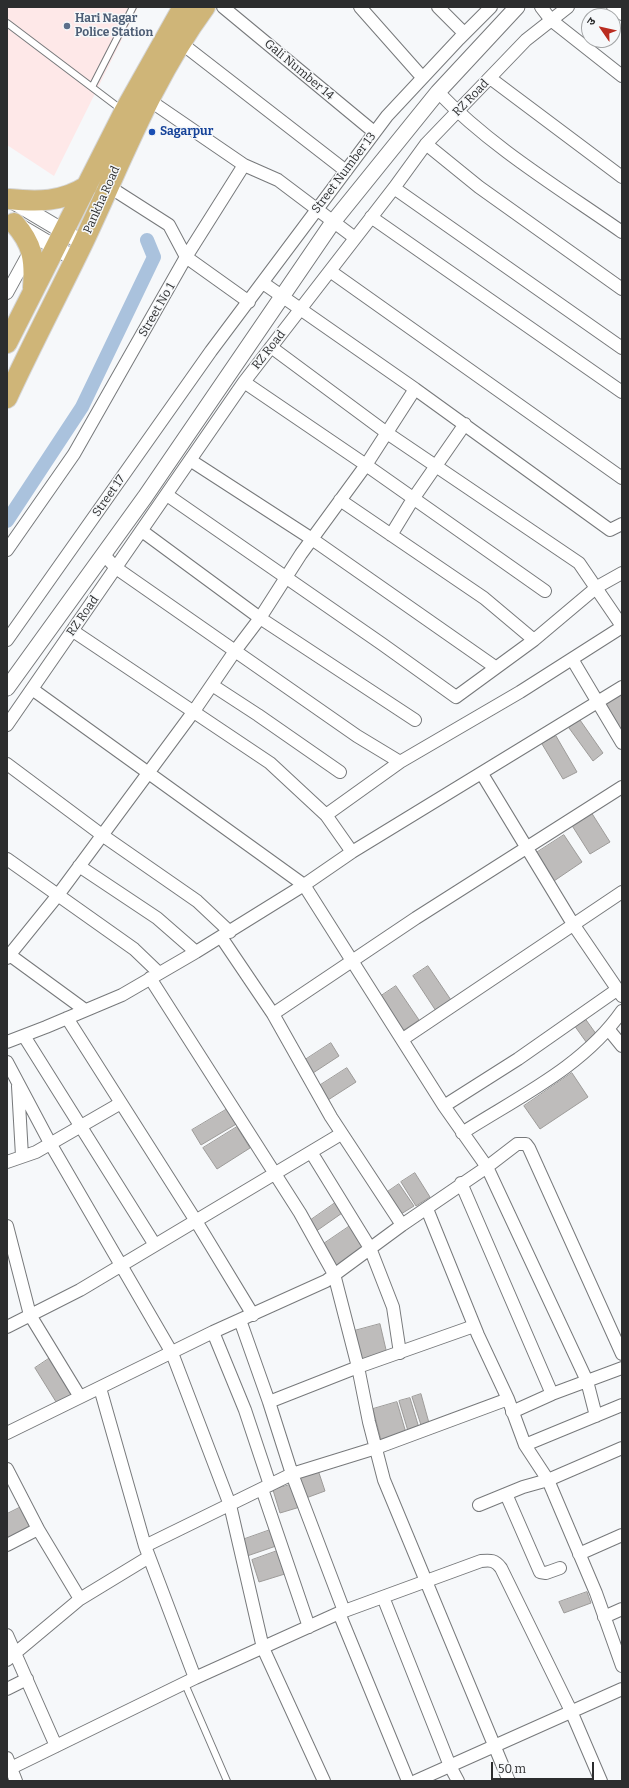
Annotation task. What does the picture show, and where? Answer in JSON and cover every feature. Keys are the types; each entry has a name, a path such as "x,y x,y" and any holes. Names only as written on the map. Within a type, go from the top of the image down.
{"main road":[{"name":"Pankha Road","path":"7,343 124,112 183,7"},
{"name":"Pankha Road","path":"7,398 79,251 149,100 181,44 205,7"},
{"path":"8,198 39,201 52,200 76,193 87,186"},
{"path":"10,221 26,236 31,250 34,267 32,292"}],"street":[{"name":"Gali Number 14","path":"223,7 374,132"},
{"path":"360,7 422,77"},
{"path":"438,7 464,33"},
{"name":"Street Number 13","path":"212,351 386,116 464,33 491,7"},
{"path":"7,688 145,497 283,298 333,222 438,92 517,7"},
{"path":"541,7 551,20 622,76"},
{"name":"RZ Road","path":"7,725 244,382 394,188 426,144 526,40 568,7"},
{"path":"613,7 622,14"},
{"path":"181,44 346,171"},
{"path":"490,78 622,177"},
{"path":"438,92 457,112 497,144 622,232"},
{"path":"149,100 244,165 278,180 355,238"},
{"path":"426,144 479,187 622,289"},
{"name":"Street No 1","path":"7,550 74,454 186,257 244,165"},
{"path":"108,186 169,225 186,257 249,302"},
{"path":"394,188 622,348"},
{"path":"8,198 59,240"},
{"path":"371,218 622,392"},
{"path":"10,221 59,240 79,251"},
{"path":"7,293 31,250"},
{"path":"330,271 622,478"},
{"path":"263,283 465,424 610,530 622,524"},
{"path":"271,347 387,433 579,563 597,587 622,627 520,692 400,762 326,815"},
{"name":"Street 17","path":"7,640 212,351"},
{"path":"244,382 366,465 545,591"},
{"path":"85,1010 8,956 58,894 194,711 235,651 260,618 285,577 366,465 415,389"},
{"path":"392,535 413,499 465,424"},
{"path":"190,460 312,539 495,667"},
{"path":"167,495 456,697 495,667 534,640 597,587 622,573"},
{"path":"340,500 484,598 534,640"},
{"path":"142,531 260,618 415,720"},
{"path":"104,555 116,568 357,736 400,762"},
{"path":"73,630 270,763 326,815 352,852"},
{"path":"572,659 622,743"},
{"path":"212,685 258,714 340,772"},
{"path":"7,1042 122,995 225,935 304,885 352,852 482,774 622,687"},
{"path":"32,689 304,885 444,1106 487,1167 587,1381 596,1416"},
{"path":"7,764 102,835 197,901 225,935 273,1014 341,1134 402,1225"},
{"path":"444,1106 620,992 573,924 482,774"},
{"path":"273,1014 416,918 622,787"},
{"path":"7,859 134,949 154,976 274,1174 300,1213 334,1274 358,1367 368,1422 384,1480 425,1583 509,1781"},
{"path":"79,866 157,918 196,952"},
{"path":"402,1039 622,892"},
{"path":"462,1133 571,1065 609,1030 622,1011"},
{"path":"67,1018 196,1221 253,1314"},
{"path":"609,1030 622,1046"},
{"path":"24,1036 155,1245"},
{"path":"7,1062 50,1144 172,1353 230,1505 263,1648 324,1781"},
{"path":"17,1081 22,1156"},
{"path":"7,1162 50,1144 121,1103"},
{"path":"7,1328 80,1290 341,1134"},
{"path":"7,1433 213,1332 292,1298 326,1281 402,1225 427,1209 461,1183 487,1167 517,1144 526,1144 529,1148 622,1354"},
{"path":"311,1152 370,1248 393,1307 400,1353"},
{"path":"461,1183 552,1394"},
{"path":"427,1209 474,1326 508,1399 524,1445 548,1480 621,1658"},
{"path":"7,1226 30,1315 80,1397"},
{"path":"240,1320 341,1612 408,1781"},
{"path":"268,1402 358,1367 474,1326"},
{"path":"213,1332 245,1410 266,1487 309,1627"},
{"path":"512,1412 552,1394 622,1368"},
{"path":"100,1388 147,1551 190,1681"},
{"path":"11,1657 80,1599 147,1551 230,1505 292,1474 376,1448 508,1399"},
{"path":"524,1445 622,1405"},
{"path":"479,1505 548,1480 622,1448"},
{"path":"7,1469 38,1529 80,1599"},
{"path":"506,1494 540,1572 546,1574 560,1568"},
{"path":"7,1545 38,1529"},
{"path":"579,1554 622,1535"},
{"path":"16,1781 9,1763 56,1746 190,1681 341,1612 425,1583 481,1561 490,1560 496,1562 571,1711 601,1781"},
{"path":"383,1597 450,1766 458,1781"},
{"path":"604,1616 622,1609"},
{"path":"7,1635 11,1657 27,1679 56,1746"},
{"path":"7,1689 27,1679"},
{"path":"416,1781 622,1689"}],"lane":[{"path":"92,86 133,7"},
{"path":"7,23 92,86 124,112"},
{"path":"190,1681 227,1781"}],"shaded area":[{"path":"7,7 138,7 54,176 7,145"}],"building":[{"path":"622,692 622,735 602,706"},
{"path":"580,720 603,753 593,761 569,728"},
{"path":"556,736 577,772 563,779 542,744"},
{"path":"591,812 610,842 590,854 571,824"},
{"path":"564,835 582,862 551,883 533,855"},
{"path":"428,966 451,1000 436,1011 413,976"},
{"path":"396,986 419,1020 401,1032 378,998"},
{"path":"584,1017 599,1038 589,1046 574,1025"},
{"path":"331,1043 339,1056 313,1073 305,1060"},
{"path":"347,1068 356,1082 328,1100 319,1086"},
{"path":"572,1073 588,1097 540,1129 524,1106"},
{"path":"229,1108 238,1123 201,1145 192,1130"},
{"path":"237,1127 250,1148 217,1169 203,1148"},
{"path":"415,1173 430,1197 416,1206 401,1182"},
{"path":"399,1184 414,1206 401,1214 386,1193"},
{"path":"338,1201 345,1211 315,1232 308,1222"},
{"path":"350,1226 365,1247 337,1267 322,1245"},
{"path":"380,1324 387,1354 362,1360 354,1331"},
{"path":"50,1358 73,1395 58,1405 35,1368"},
{"path":"421,1394 429,1423 421,1425 412,1397"},
{"path":"410,1398 419,1428 408,1431 399,1401"},
{"path":"397,1402 406,1433 381,1440 373,1409"},
{"path":"318,1470 325,1491 306,1498 299,1477"},
{"path":"293,1484 300,1507 280,1513 273,1490"},
{"path":"23,1506 33,1528 7,1540 7,1514"},
{"path":"273,1529 279,1545 247,1556 242,1540"},
{"path":"280,1550 288,1573 259,1582 252,1560"},
{"path":"587,1592 591,1603 564,1613 559,1602"}],"waterway":[{"path":"7,521 82,407 154,257 147,240"}],"place":[{"name":"Hari Nagar Police Station","path":"67,26"},
{"name":"Sagarpur","path":"152,132"}]}
